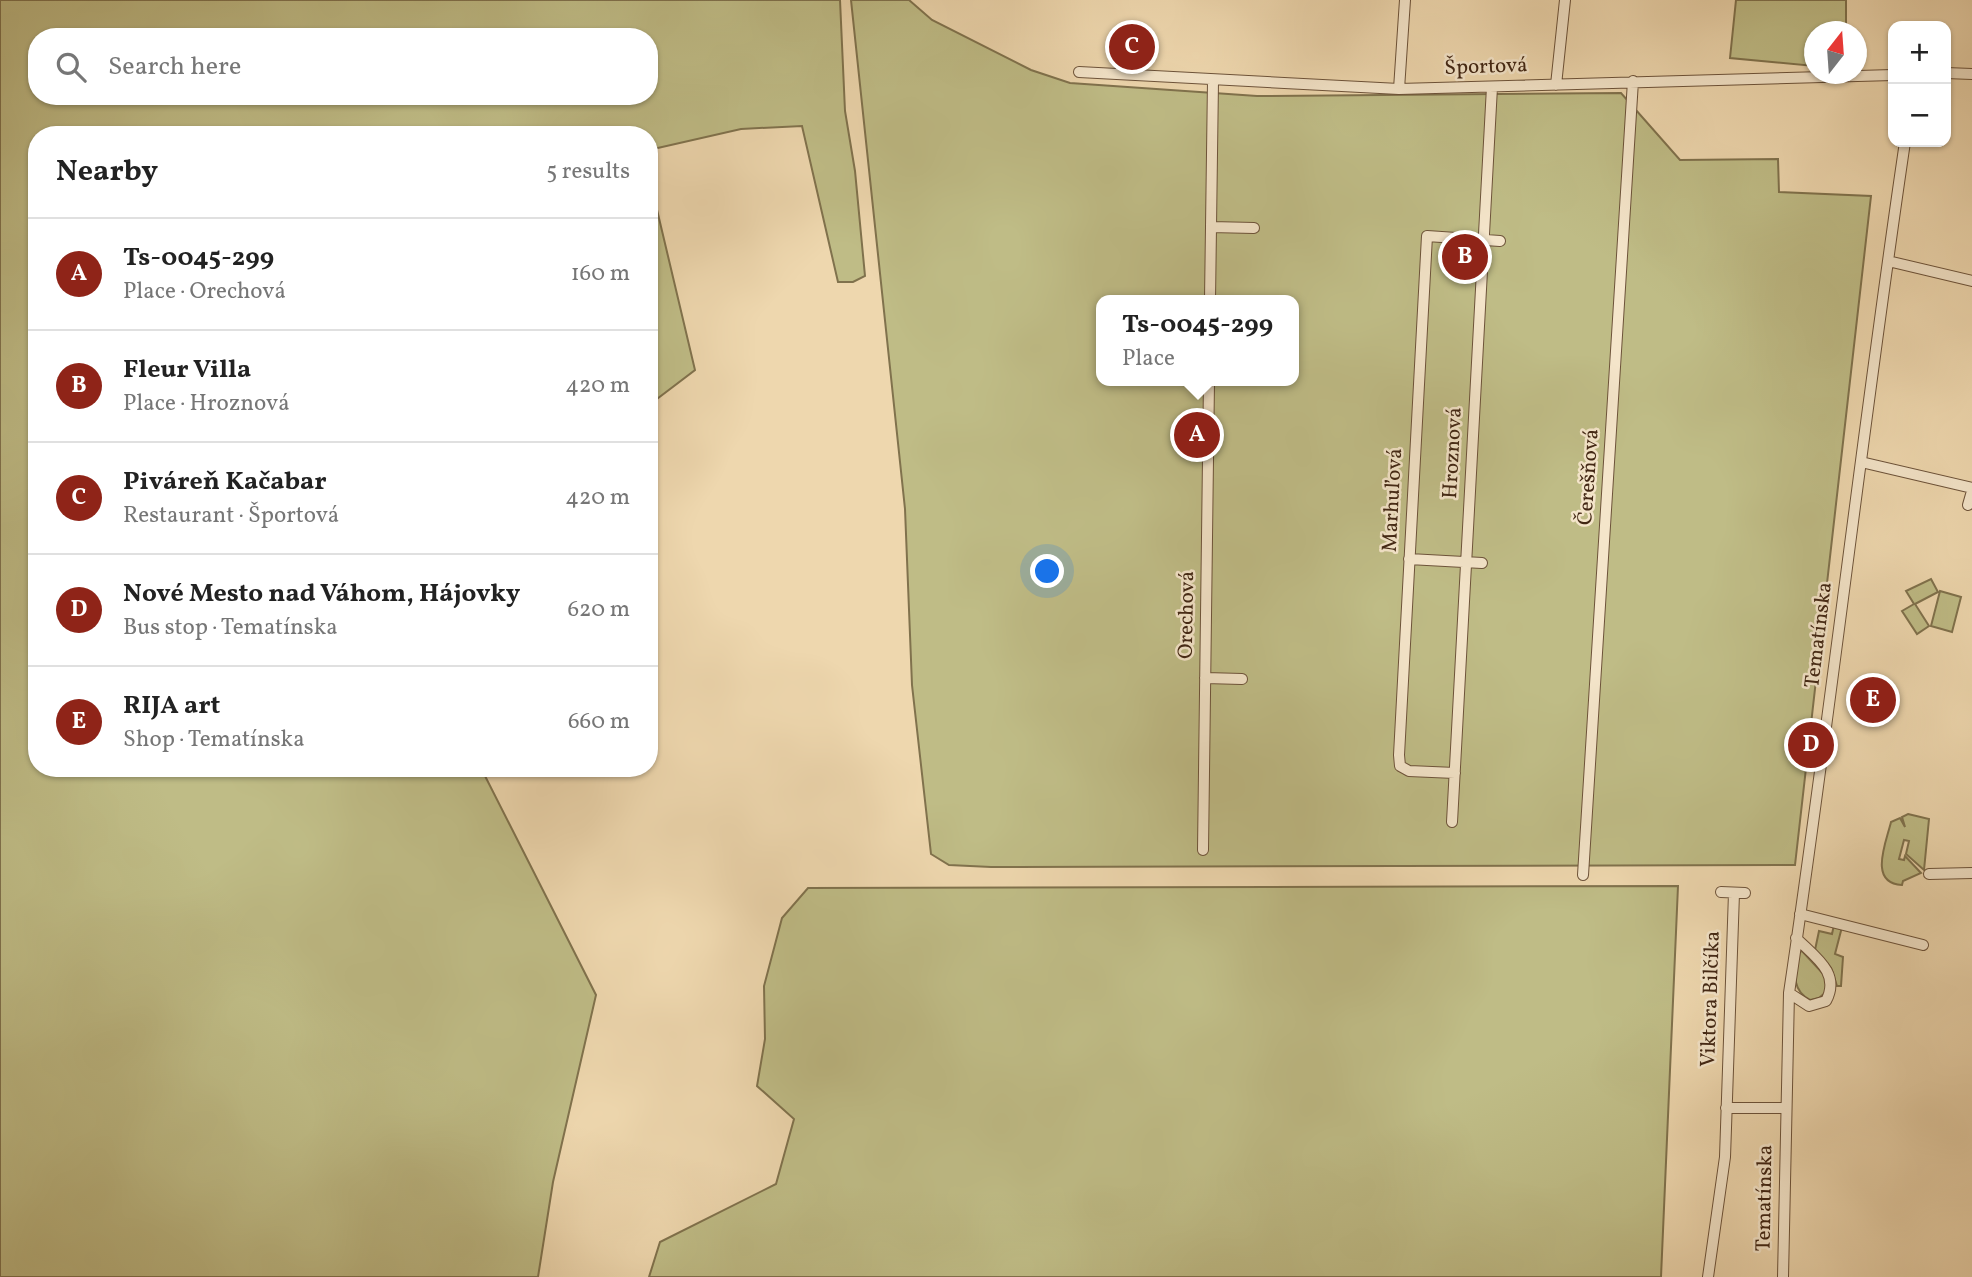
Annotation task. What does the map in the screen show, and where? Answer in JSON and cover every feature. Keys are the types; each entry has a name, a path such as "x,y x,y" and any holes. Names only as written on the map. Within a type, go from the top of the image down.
{"street":[{"path":"1399,89 1405,0"},
{"path":"1556,85 1565,0"},
{"name":"Športová","path":"1079,72 1399,89 1888,75"},
{"path":"1951,73 1972,74"},
{"path":"1210,295 1213,81"},
{"name":"Čerešňová","path":"1583,875 1633,81"},
{"name":"Hroznová","path":"1452,822 1492,87"},
{"name":"Tematínska","path":"1783,1277 1789,993 1904,147"},
{"path":"1211,228 1254,228"},
{"name":"Marhuľová","path":"1455,774 1409,771 1400,766 1409,559 1427,236 1484,240"},
{"path":"1484,240 1500,241"},
{"path":"1888,261 1972,281"},
{"name":"Orechová","path":"1203,850 1209,386"},
{"path":"1861,462 1972,490 1968,505"},
{"path":"1409,559 1482,563"},
{"path":"1205,678 1242,679"},
{"path":"1929,874 1972,873"},
{"name":"Viktora Bilčíka","path":"1708,1277 1725,1157 1740,893 1721,892"},
{"path":"1800,914 1923,945"},
{"path":"1789,993 1809,1006 1826,1002 1832,991 1832,979 1824,966 1796,938"},
{"path":"1726,1108 1786,1108"}],"shaded area":[{"path":"0,0 840,0 845,111 855,171 865,276 853,282 838,282 802,126 741,129 658,148 658,126 28,126 28,777 486,777 596,995 553,1182 538,1277 0,1277"},
{"path":"851,0 909,0 932,20 1031,70 1070,83 1257,96 1621,93 1680,160 1778,159 1779,192 1871,196 1795,865 949,865 931,854 912,685 905,509"},
{"path":"1736,0 1846,0 1846,21 1804,21 1804,65 1730,58"},
{"path":"658,214 695,370 658,398"},
{"path":"1931,579 1938,592 1915,604 1929,626 1917,634 1902,611 1914,604 1906,591"},
{"path":"1940,591 1961,597 1952,632 1931,626"},
{"path":"1908,814 1929,819 1924,870 1906,854 1909,841 1904,840 1899,859 1904,860 1905,856 1921,873 1903,881 1902,885 1892,883 1885,877 1882,861 1891,822 1900,818 1905,827 1902,817"},
{"path":"1678,886 1661,1277 649,1277 660,1242 776,1184 794,1119 757,1086 765,1039 764,986 782,918 808,888"},
{"path":"1834,925 1842,927 1835,954 1843,957 1841,986 1837,986 1831,968 1815,950 1819,931 1832,934"},
{"path":"1802,951 1827,978 1826,992 1819,998 1810,1000 1797,986 1797,954"}],"place":[{"name":"Piváreň Kačabar","path":"1132,47"},
{"name":"Fleur Villa","path":"1465,257"},
{"name":"Ts-0045-299","path":"1197,435"},
{"name":"RIJA art","path":"1873,700"},
{"name":"Nové Mesto nad Váhom, Hájovky","path":"1811,745"}]}
